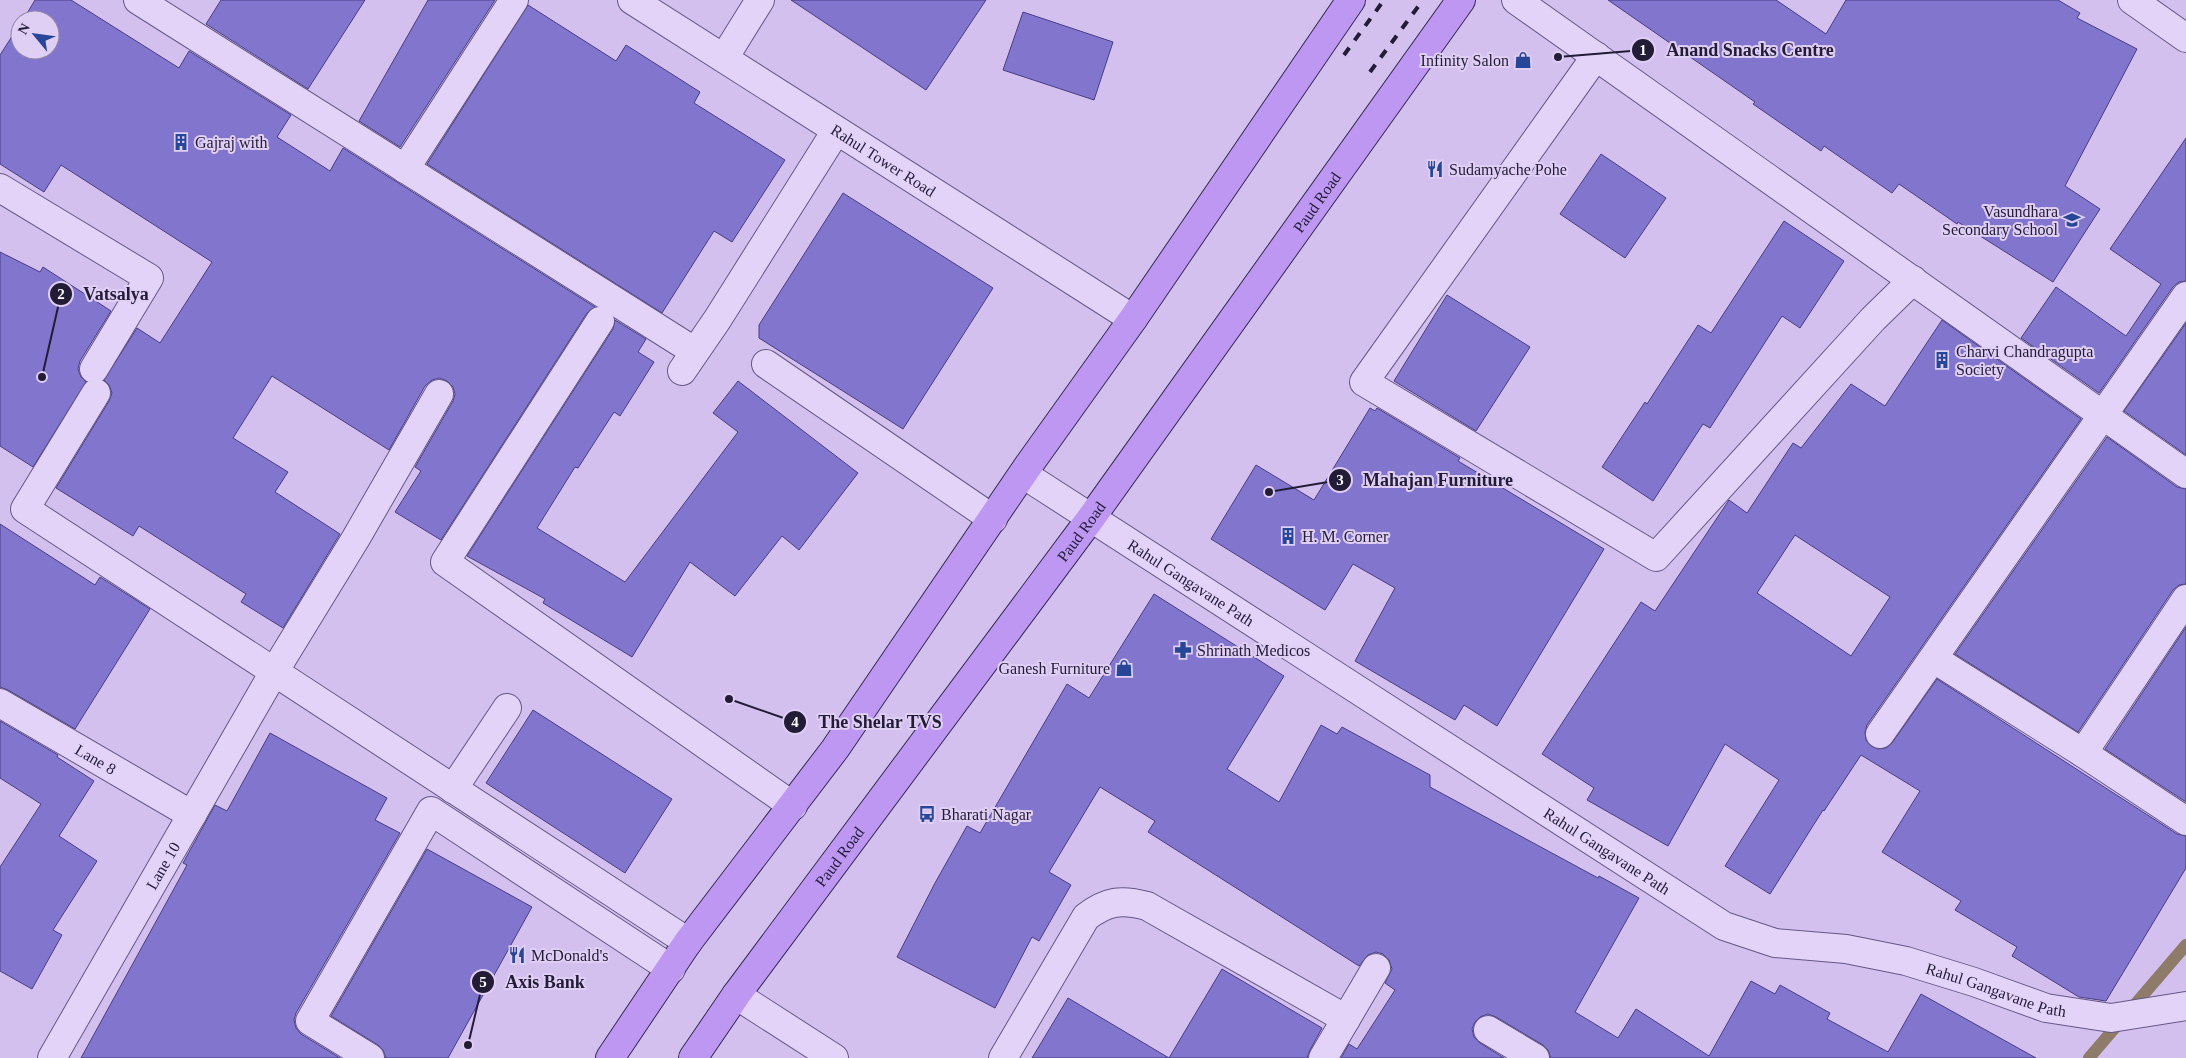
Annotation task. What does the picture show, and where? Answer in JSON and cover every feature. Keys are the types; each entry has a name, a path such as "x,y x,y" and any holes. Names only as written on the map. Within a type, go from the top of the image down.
{"main road":[{"path":"610,1058 688,942 835,749 1023,474 1133,319 1350,0"},
{"name":"Paud Road","path":"693,1058 736,995 1091,518 1461,0"}],"street":[{"path":"138,0 405,169 688,361 717,320 836,131"},
{"path":"405,169 514,0"},
{"name":"Rahul Tower Road","path":"632,0 1133,319"},
{"path":"724,58 760,0"},
{"path":"1516,0 2186,474"},
{"path":"2132,0 2186,38"},
{"path":"1596,56 1364,382 1656,557 1866,326 1913,280"},
{"path":"0,188 149,278 25,509 688,942"},
{"path":"1880,734 2104,416 2186,296"},
{"path":"600,321 445,562 793,806"},
{"path":"766,364 993,519"},
{"name":"Lane 10","path":"52,1058 274,672 356,538 439,394"},
{"name":"Rahul Gangavane Path","path":"1023,474 1724,926 1775,943 1846,950 1906,961 1974,982 2046,1008 2111,1018 2184,1007"},
{"path":"2083,753 2186,599"},
{"path":"1934,658 2186,821"},
{"name":"Lane 8","path":"0,703 192,815"},
{"path":"453,789 507,708"},
{"path":"370,1058 310,1021 431,810 670,969"},
{"path":"1003,1058 1086,918 1099,907 1114,902 1131,901 1147,906 1346,1019"},
{"path":"1324,1058 1376,968"},
{"path":"736,995 834,1058"},
{"path":"1488,1030 1535,1058"}],"building":[{"path":"35,0 71,0 179,68 189,51 291,115 277,137 330,171 343,148 595,307 587,313 441,540 395,512 421,471 415,467 453,401 455,394 453,387 447,381 439,378 432,380 425,386 389,450 272,376 233,438 288,472 275,492 340,534 283,628 241,602 246,594 139,526 133,536 56,488 109,401 112,393 109,385 104,380 137,328 160,343 212,262 61,165 44,192 0,164 0,55 10,40 10,60 60,60 60,10 29,10"},
{"path":"221,0 365,0 308,89 206,24"},
{"path":"428,0 495,0 400,147 359,121"},
{"path":"791,0 986,0 926,90"},
{"path":"1608,0 1776,0 1826,34 1846,0 2058,0 2080,13 2077,18 2137,49 2065,186 2100,209 2053,282 1958,222 1957,224 1899,184 1892,193 1824,146 1821,151 1753,104 1755,102"},
{"path":"528,5 616,61 626,45 700,92 694,103 785,160 732,242 714,231 662,313 427,164"},
{"path":"1023,12 1113,42 1094,100 1003,70"},
{"path":"2186,138 2186,281 2179,282 2173,287 2099,393 2021,338 2056,287 2126,336 2161,284 2110,249"},
{"path":"1601,154 1666,198 1625,258 1560,214"},
{"path":"843,193 993,288 903,429 759,338 759,325"},
{"path":"1784,221 1844,261 1800,328 1782,316 1710,428 1703,424 1653,501 1602,467 1645,402 1647,404 1698,325 1711,333"},
{"path":"0,252 40,272 43,267 111,311 80,361 78,369 81,377 86,382 33,467 0,446"},
{"path":"1447,295 1530,347 1476,431 1394,381"},
{"path":"615,320 646,339 638,352 654,362 620,416 614,412 578,468 575,467 537,528 625,582 738,432 713,413 738,381 858,473 799,550 782,536 735,596 690,562 632,657 543,603 545,599 467,556 613,329"},
{"path":"1942,320 2081,419 1867,725 1865,732 1866,740 1871,746 1878,749 1886,748 1892,743 1937,679 2177,834 2186,836 2186,868 2106,1001 2079,997 2012,956 2017,947 1955,910 1961,901 1882,852 1920,791 1861,755 1823,810 1770,894 1725,866 1779,780 1725,744 1668,846 1587,800 1594,788 1542,754 1641,602 1655,611 1729,500 1747,513 1793,443 1801,448 1851,384 1885,406","holes":["1795,535 1890,597 1851,656 1757,593"]},
{"path":"2186,323 2186,455 2124,411"},
{"path":"1370,408 1375,411 1377,408 1460,458 1458,461 1604,549 1497,726 1464,705 1455,720 1355,661 1395,588 1353,564 1325,610 1211,539 1256,465 1314,500"},
{"path":"2107,437 2177,487 2186,489 2186,584 2179,585 2173,590 2078,732 1955,654"},
{"path":"0,524 95,585 100,577 150,609 75,729 0,687"},
{"path":"1154,594 1284,676 1227,769 1279,802 1321,725 1337,734 1342,727 1430,775 1430,787 1598,878 1599,876 1639,898 1575,1012 1618,1038 1636,1009 1709,1056 1751,981 1775,994 1780,985 1830,1013 1827,1019 1888,1052 1921,994 2036,1058 1551,1058 1548,1050 1543,1045 1488,1014 1480,1017 1475,1022 1472,1029 1474,1037 1504,1058 1341,1058 1349,1044 1357,1049 1395,990 1385,983 1392,969 1389,960 1383,954 1376,952 1368,955 1359,966 1148,832 1155,821 1100,787 1049,872 1071,885 1039,941 1032,937 995,1008 897,957 967,826 980,833 1067,684 1089,698"},
{"path":"2186,627 2186,802 2105,749"},
{"path":"533,710 672,799 625,873 486,783"},
{"path":"0,721 58,755 57,757 94,781 59,836 97,861 53,930 62,935 32,989 0,971 0,867 41,804 0,778"},
{"path":"270,733 387,798 375,820 400,833 296,1013 294,1020 296,1028 301,1034 340,1058 81,1058 187,865 183,863 215,805 227,811"},
{"path":"427,849 532,907 448,1058 386,1058 383,1050 378,1045 331,1016"},
{"path":"1222,969 1322,1028 1307,1058 1169,1058"},
{"path":"1068,998 1169,1058 1032,1058"}],"waterway":[{"path":"2089,1058 2186,945"}],"railway":[{"path":"1344,55 1384,0"},
{"path":"1370,72 1423,0"}],"place":[{"name":"Anand Snacks Centre","path":"1558,57"},
{"name":"Infinity Salon","path":"1523,60"},
{"name":"Gajraj with","path":"181,142"},
{"name":"Sudamyache Pohe","path":"1435,169"},
{"name":"Vasundhara Secondary School","path":"2072,220"},
{"name":"Charvi Chandragupta Society","path":"1942,360"},
{"name":"Vatsalya","path":"42,377"},
{"name":"Mahajan Furniture","path":"1269,492"},
{"name":"H. M. Corner","path":"1288,536"},
{"name":"Shrinath Medicos","path":"1183,650"},
{"name":"Ganesh Furniture","path":"1124,668"},
{"name":"The Shelar TVS","path":"729,699"},
{"name":"Bharati Nagar","path":"927,814"},
{"name":"McDonald's","path":"517,955"},
{"name":"Axis Bank","path":"468,1045"}]}
